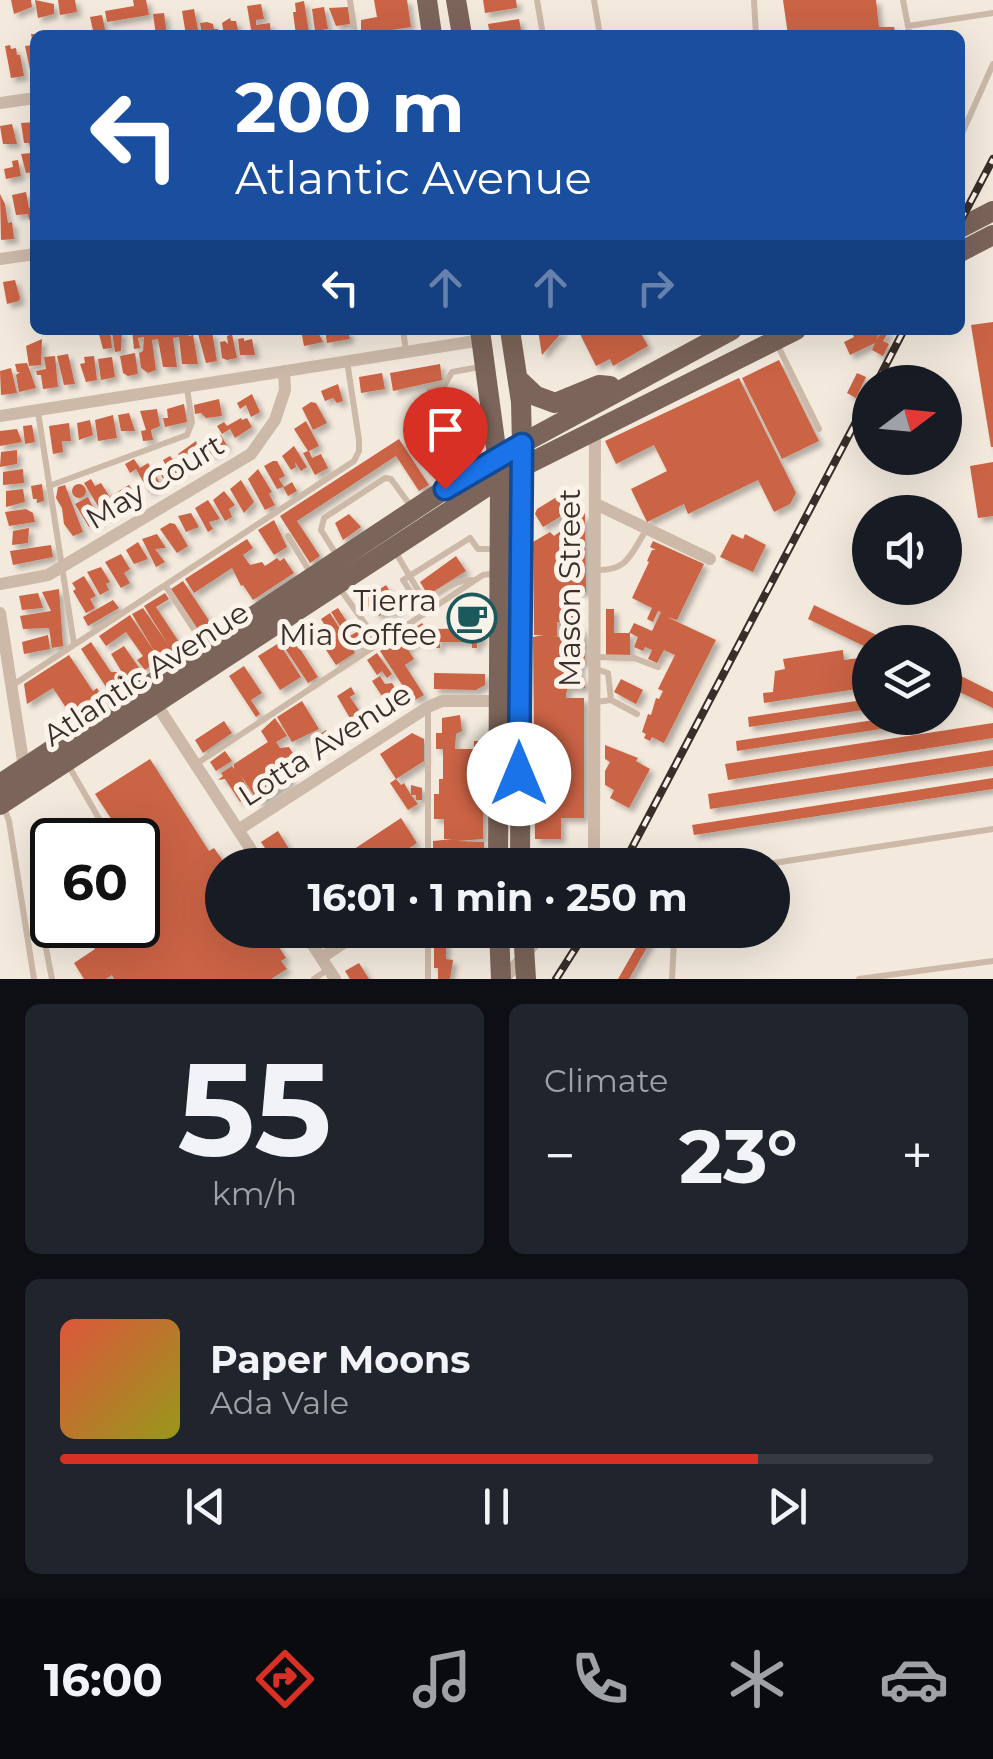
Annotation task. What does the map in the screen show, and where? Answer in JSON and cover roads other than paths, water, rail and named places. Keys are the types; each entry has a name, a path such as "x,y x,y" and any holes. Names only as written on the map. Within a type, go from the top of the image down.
{"main road":[{"path":"426,0 431,30"},
{"path":"456,0 461,30"},
{"path":"965,225 993,211"},
{"path":"965,250 991,240"},
{"path":"481,335 500,478 498,848"},
{"path":"511,335 518,379 522,455 520,848"},
{"name":"Atlantic Avenue","path":"1,798 24,767 338,585 500,478 522,455 622,387 722,335"},
{"name":"Atlantic Avenue","path":"1,798 66,762 207,650 498,456 522,455 595,429 786,335"},
{"path":"518,379 536,396 554,403 599,385 622,387"},
{"path":"499,701 510,718 510,748 519,774"},
{"path":"500,948 502,979"},
{"path":"524,948 526,979"}],"street":[{"path":"0,103 30,99"},
{"path":"0,259 30,255"},
{"path":"0,416 347,362 481,335"},
{"name":"May Court","path":"0,584 48,575 256,450 280,404 285,390 284,372"},
{"name":"Mason Street","path":"594,848 595,429"},
{"path":"596,504 710,559"},
{"path":"0,612 24,767"},
{"path":"151,696 250,848"},
{"name":"Lotta Avenue","path":"238,830 428,707 442,701 499,701"},
{"path":"328,969 347,948"},
{"path":"502,979 528,948"}],"lane":[{"path":"350,0 355,30"},
{"path":"537,0 541,30"},
{"path":"594,0 599,30"},
{"path":"754,0 756,30"},
{"path":"903,0 909,30"},
{"path":"914,30 993,13"},
{"path":"965,127 993,64"},
{"path":"404,335 406,352"},
{"path":"775,340 819,428"},
{"path":"12,686 354,461 360,451 360,440 347,362"},
{"path":"429,390 444,386 452,372 486,366"},
{"path":"49,486 187,435 192,422 186,387"},
{"path":"37,410 74,644"},
{"path":"339,559 320,530 324,518 384,478 391,479 413,510"},
{"path":"595,570 614,570 623,565 647,529"},
{"path":"288,536 314,578"},
{"path":"424,614 403,580 470,538 478,549 500,549"},
{"path":"392,548 414,588 425,598 456,580 474,580"},
{"path":"195,764 474,580 499,572"},
{"path":"338,585 380,643"},
{"path":"165,586 207,650"},
{"path":"595,663 634,658 658,667"},
{"path":"595,663 608,673 612,700"},
{"path":"594,702 612,700 637,714"},
{"path":"428,707 428,848"},
{"path":"66,762 99,818"},
{"path":"1,798 9,821 34,979"},
{"path":"790,860 993,829"},
{"path":"46,948 52,979"},
{"path":"428,948 428,979"},
{"path":"672,979 674,948"},
{"path":"859,979 993,962"},
{"path":"314,979 328,969"}],"railway":[{"path":"965,212 993,159"},
{"path":"886,365 901,335"},
{"path":"632,848 852,429"},
{"path":"556,979 576,948"}],"place":[{"name":"Tierra Mia Coffee","path":"472,618"}]}
